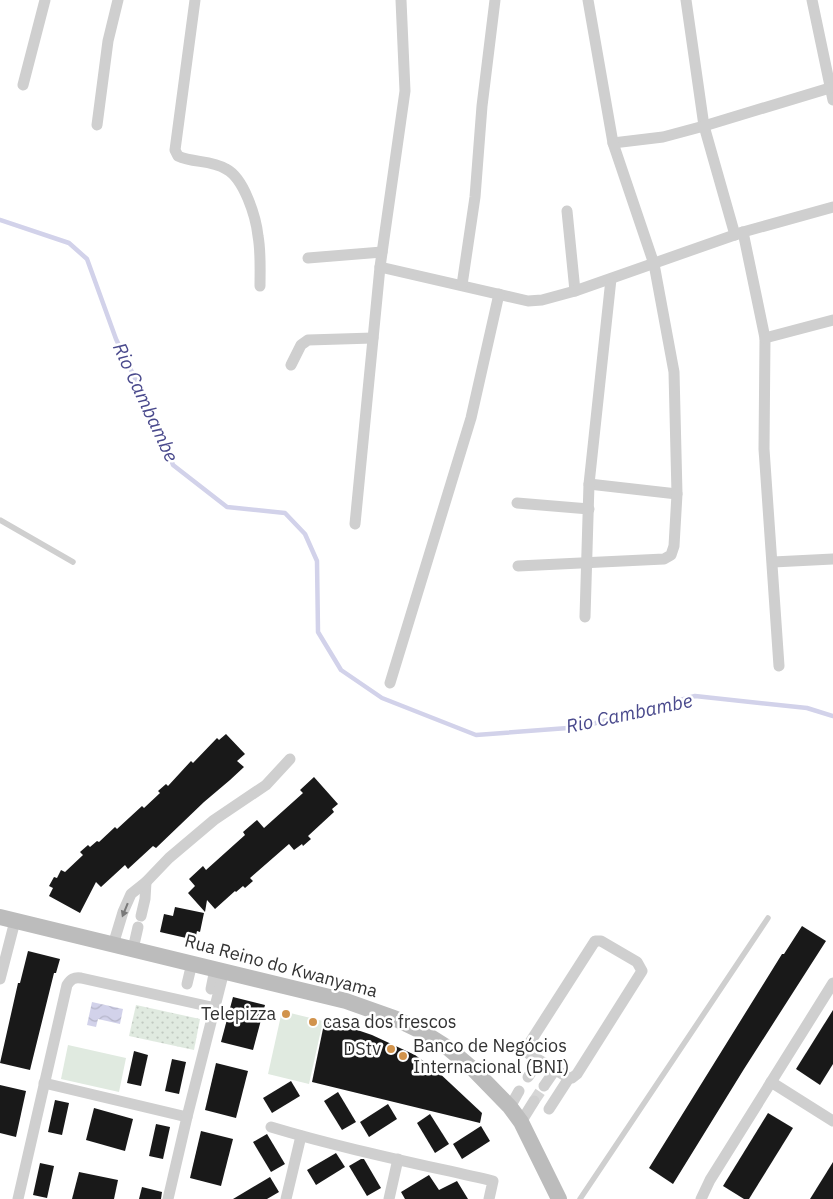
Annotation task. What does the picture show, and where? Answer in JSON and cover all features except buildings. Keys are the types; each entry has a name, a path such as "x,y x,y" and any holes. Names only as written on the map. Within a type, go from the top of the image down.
{"street":[{"path":"23,85 45,0"},
{"path":"97,125 108,41 118,0"},
{"path":"195,0 175,150 178,156 185,159 210,162 227,169 240,184 252,210 258,236 260,286"},
{"path":"355,524 380,267 405,91 401,0"},
{"path":"462,285 474,197 482,106 495,0"},
{"path":"518,566 664,559 671,555 674,546 677,494 674,372 654,264 613,143 588,0"},
{"path":"686,0 704,126 739,234 764,338 764,448 779,666"},
{"path":"613,143 663,136 832,92 812,0"},
{"path":"380,267 528,301 542,300 575,292 739,234 833,208"},
{"path":"567,211 575,292"},
{"path":"308,258 382,252"},
{"path":"585,617 588,508 611,279"},
{"path":"390,683 471,418 499,294"},
{"path":"764,338 833,320"},
{"path":"291,365 301,345 308,340 373,338"},
{"path":"590,484 677,494"},
{"path":"517,503 588,508"},
{"path":"773,562 833,559"},
{"path":"113,945 123,912 131,894 146,882 169,858 214,820 266,785 290,759"},
{"path":"141,916 146,882"},
{"path":"0,979 8,919"},
{"name":"Rua Reino do Kwanyama","path":"8,919 346,1001 394,1018 448,1048 474,1070 510,1107 521,1122 559,1199"},
{"path":"133,949 138,927"},
{"path":"549,1109 569,1078 577,1074 642,971 636,962 601,941 593,943 528,1045 527,1050 529,1054 569,1078"},
{"path":"185,992 192,964"},
{"path":"168,1199 211,1000 220,970"},
{"path":"211,1000 220,970"},
{"path":"18,1199 67,985 71,980 76,977 185,992 211,1000"},
{"path":"701,1199 710,1180 833,983"},
{"path":"528,1077 539,1061"},
{"path":"544,1086 555,1070"},
{"path":"771,1082 833,1121"},
{"path":"44,1083 186,1117"},
{"path":"510,1107 520,1091"},
{"path":"521,1122 534,1101"},
{"path":"271,1127 398,1160 493,1181 489,1199"},
{"path":"286,1199 301,1136"},
{"path":"389,1199 398,1160"}],"lane":[{"path":"0,520 73,562"},
{"path":"580,1199 768,918"}],"shaded area":[{"path":"136,1005 200,1019 194,1050 129,1036"},
{"path":"282,1011 323,1021 309,1084 268,1074"},
{"path":"68,1045 126,1058 119,1092 61,1079"}],"water":[{"path":"92,1002 123,1009 120,1024 98,1019 96,1027 87,1025"}],"waterway":[{"name":"Rio Cambambe","path":"0,220 69,243 87,259 116,339 160,430 173,465 227,507 285,513 305,534 317,561 318,632 341,670 382,698 476,735 581,727 695,696 807,708 833,716"}],"tunnel":[{"path":"534,1101 544,1086"}],"place":[{"name":"Telepizza","path":"286,1014"},
{"name":"casa dos frescos","path":"313,1022"},
{"name":"DStv","path":"391,1049"},
{"name":"Banco de Negócios Internacional (BNI)","path":"403,1056"}]}
